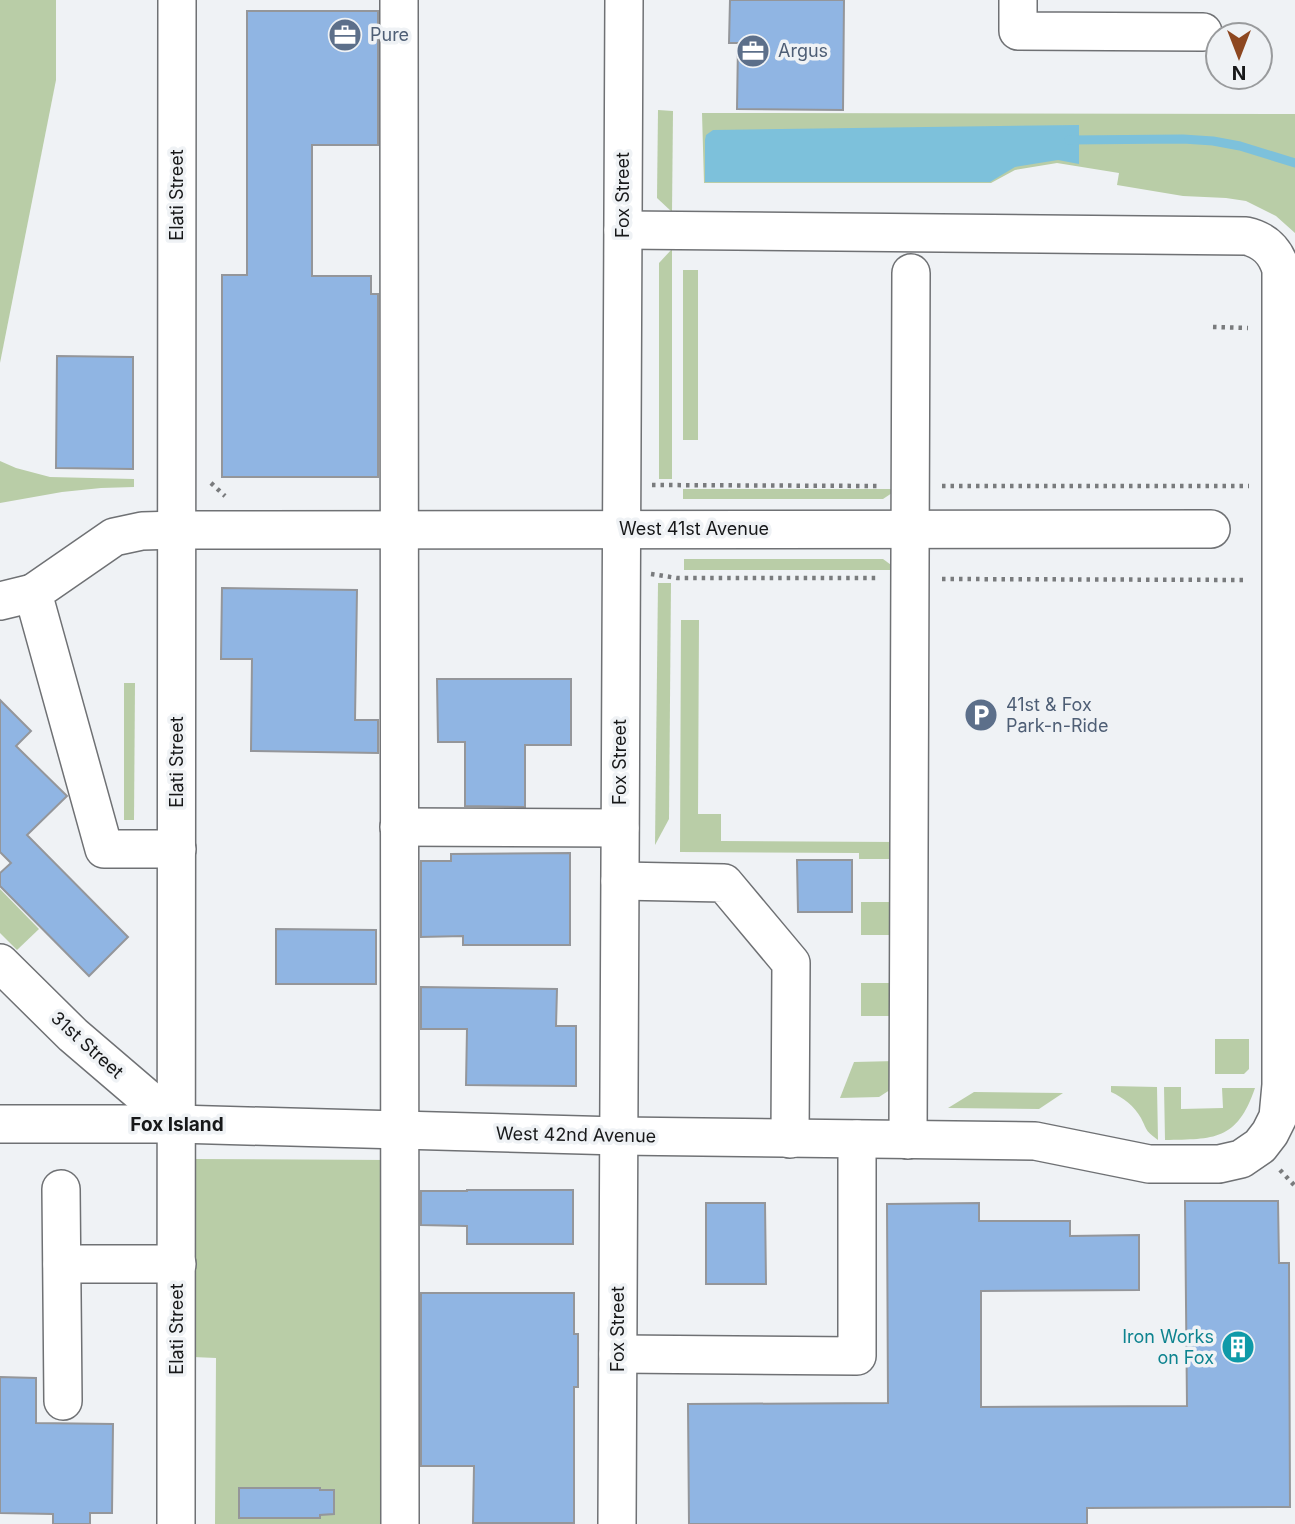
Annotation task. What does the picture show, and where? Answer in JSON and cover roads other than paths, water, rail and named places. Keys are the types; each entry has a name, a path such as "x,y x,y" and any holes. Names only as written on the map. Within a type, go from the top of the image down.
{"street":[{"name":"Elati Street","path":"176,1524 177,0"},
{"path":"399,0 400,1524"},
{"name":"Fox Street","path":"617,1524 624,0"},
{"path":"1018,0 1018,31 1203,32"},
{"name":"West 42nd Avenue","path":"0,1124 177,1124 619,1136 1035,1141 1149,1164 1219,1164 1241,1159 1259,1146 1270,1133 1278,1117 1281,1085 1281,270 1275,253 1266,244 1246,236 623,230"},
{"path":"908,1140 911,273"},
{"name":"West 41st Avenue","path":"17,597 114,537 142,531 1211,529"},
{"path":"17,597 104,849 177,849"},
{"path":"399,827 620,828"},
{"path":"620,881 724,883 791,964 790,1139"},
{"name":"31st Street","path":"0,963 73,1035 177,1124"},
{"path":"618,1354 857,1356 857,1139"},
{"path":"61,1189 62,1401"},
{"path":"62,1264 177,1264"}],"water":[{"path":"1079,125 1079,164 1058,160 1015,167 990,182 705,182 705,140 706,135 713,130"}],"waterway":[{"path":"1069,140 1213,141 1240,146 1295,163"}],"place":[{"name":"Pure","path":"345,35"},
{"name":"Argus","path":"753,51"},
{"name":"41st & Fox Park-n-Ride","path":"981,715"},
{"name":"Iron Works on Fox","path":"1238,1347"}],"district":[{"name":"Fox Island","path":"177,1124"}]}
